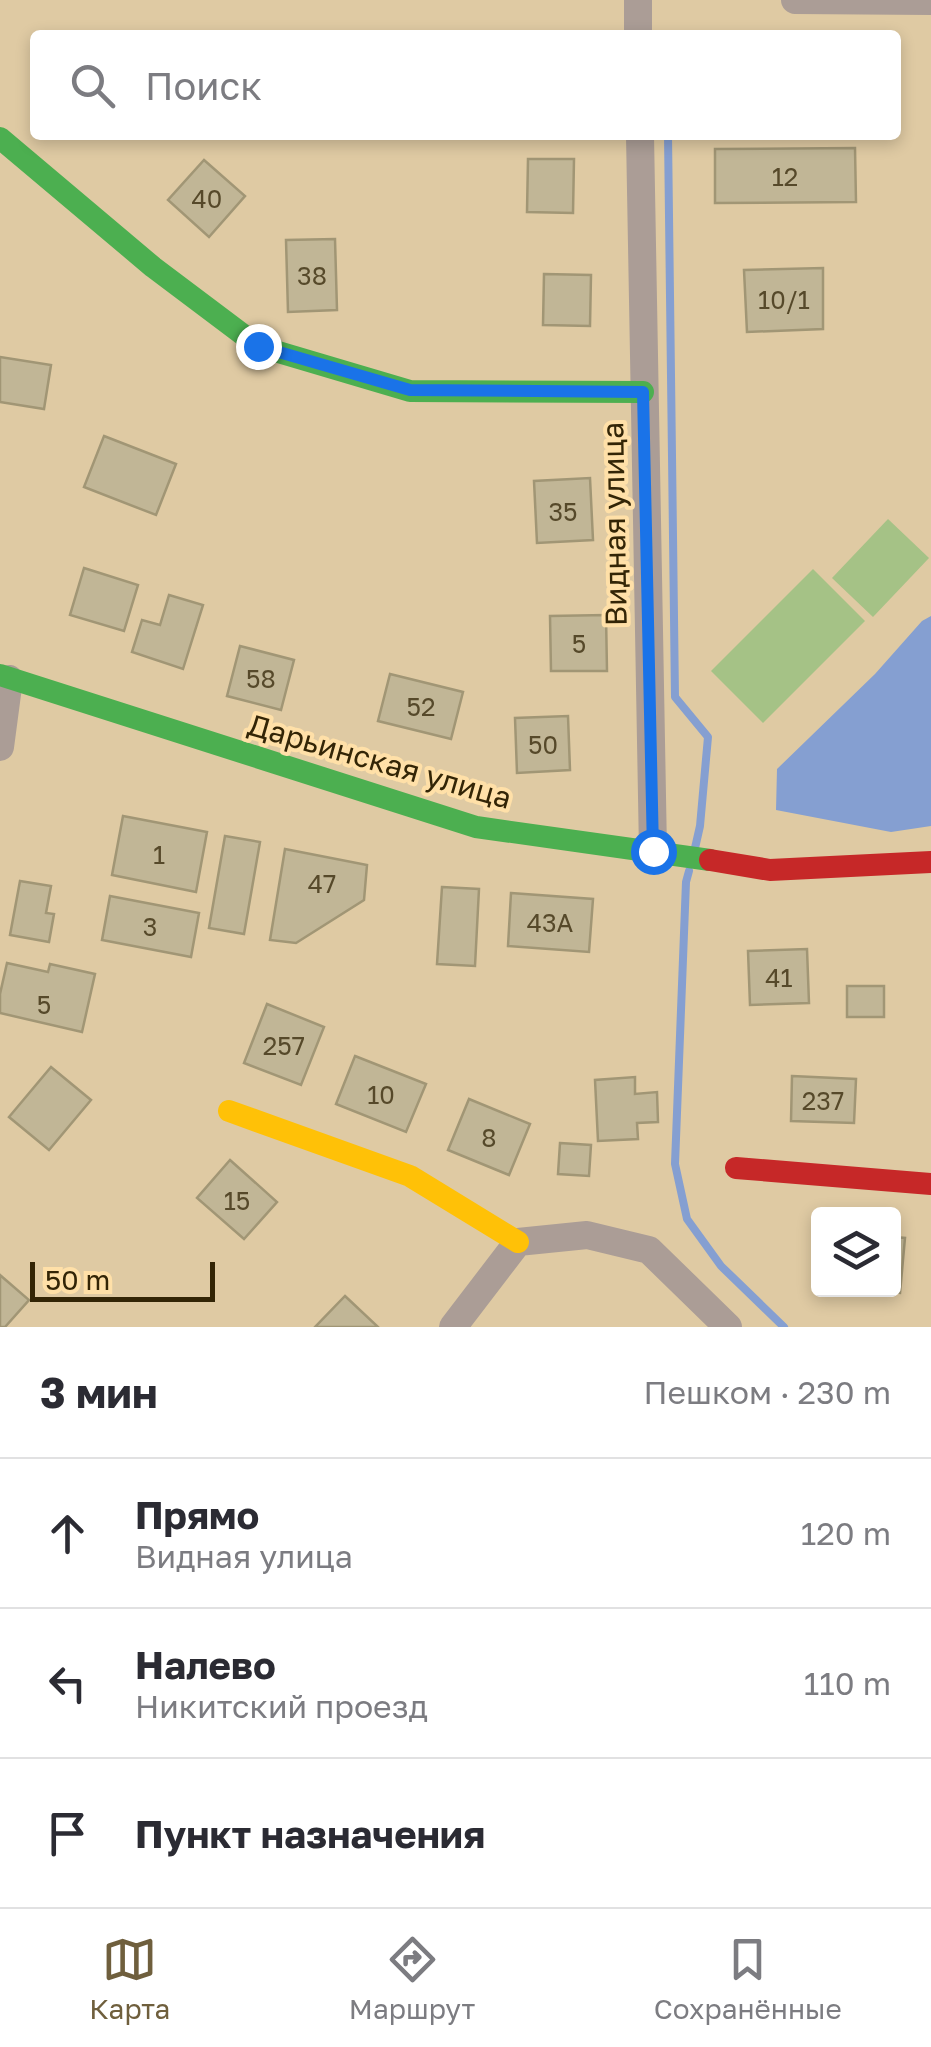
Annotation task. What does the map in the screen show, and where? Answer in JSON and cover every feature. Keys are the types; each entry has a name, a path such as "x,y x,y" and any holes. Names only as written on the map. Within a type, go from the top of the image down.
{"street":[{"path":"638,0 638,30"},
{"path":"795,0 931,1"},
{"path":"0,138 153,267 258,346 410,390 643,392"},
{"name":"Видная улица","path":"640,140 653,851"},
{"path":"0,748 4,677"},
{"name":"Дарьинская улица","path":"4,677 476,827 770,870 931,862"},
{"path":"229,1110 410,1176 518,1242 587,1235 649,1250 728,1327"},
{"path":"736,1168 931,1184"},
{"path":"453,1327 518,1242"}],"green space":[{"path":"888,519 929,558 873,617 832,578"},
{"path":"813,569 865,621 763,723 711,671"}],"water":[{"path":"931,616 931,826 891,832 776,810 777,769"}],"building":[{"path":"855,148 856,202 715,203 715,149"},
{"path":"528,159 574,159 573,213 527,212"},
{"path":"204,160 245,196 209,237 168,200"},
{"path":"335,239 337,310 288,312 286,240"},
{"path":"823,268 823,329 747,332 744,270"},
{"path":"544,274 591,275 590,326 543,325"},
{"path":"0,357 51,365 44,409 0,402"},
{"path":"104,436 176,464 156,515 84,487"},
{"path":"590,478 593,540 537,543 534,481"},
{"path":"84,568 138,585 124,631 70,615"},
{"path":"169,595 203,605 183,669 132,652 142,620 160,625"},
{"path":"606,615 607,671 551,671 550,616"},
{"path":"240,646 294,660 281,710 227,696"},
{"path":"390,674 463,692 451,739 378,721"},
{"path":"568,716 570,770 517,773 515,718"},
{"path":"123,816 207,832 196,892 112,875"},
{"path":"225,836 260,842 244,934 209,928"},
{"path":"285,849 367,865 364,900 296,943 270,940"},
{"path":"20,881 51,886 46,913 54,914 49,942 10,935"},
{"path":"442,887 479,889 475,966 437,964"},
{"path":"511,893 593,899 589,952 508,946"},
{"path":"110,896 199,913 191,957 102,940"},
{"path":"807,949 809,1003 750,1005 748,951"},
{"path":"7,963 48,972 50,964 95,974 82,1032 0,1013"},
{"path":"847,986 884,986 884,1017 847,1017"},
{"path":"267,1004 324,1027 301,1085 244,1063"},
{"path":"355,1056 426,1084 406,1132 336,1104"},
{"path":"51,1067 91,1100 49,1150 9,1117"},
{"path":"792,1076 856,1079 854,1123 791,1121"},
{"path":"635,1077 635,1094 657,1092 658,1122 637,1123 638,1139 598,1141 595,1080"},
{"path":"469,1099 530,1124 509,1175 448,1150"},
{"path":"560,1143 591,1145 589,1176 558,1174"},
{"path":"230,1160 277,1202 244,1239 197,1198"},
{"path":"901,1238 905,1238 901,1282"},
{"path":"0,1275 29,1300 5,1327 0,1327"},
{"path":"345,1296 378,1327 315,1327"}],"waterway":[{"path":"668,140 675,697 708,737 695,848"},
{"path":"689,871 675,1164 687,1219 721,1266 784,1327"}],"traffic: fast":[{"path":"0,138 153,267 258,346 410,391 643,392"},
{"path":"0,675 476,827 710,860"}],"traffic: slow":[{"path":"229,1111 410,1176 518,1242"}],"traffic: jam":[{"path":"710,860 770,870 931,862"},
{"path":"736,1168 931,1184"}],"route":[{"path":"258,346 410,390 643,392 653,851"}]}
